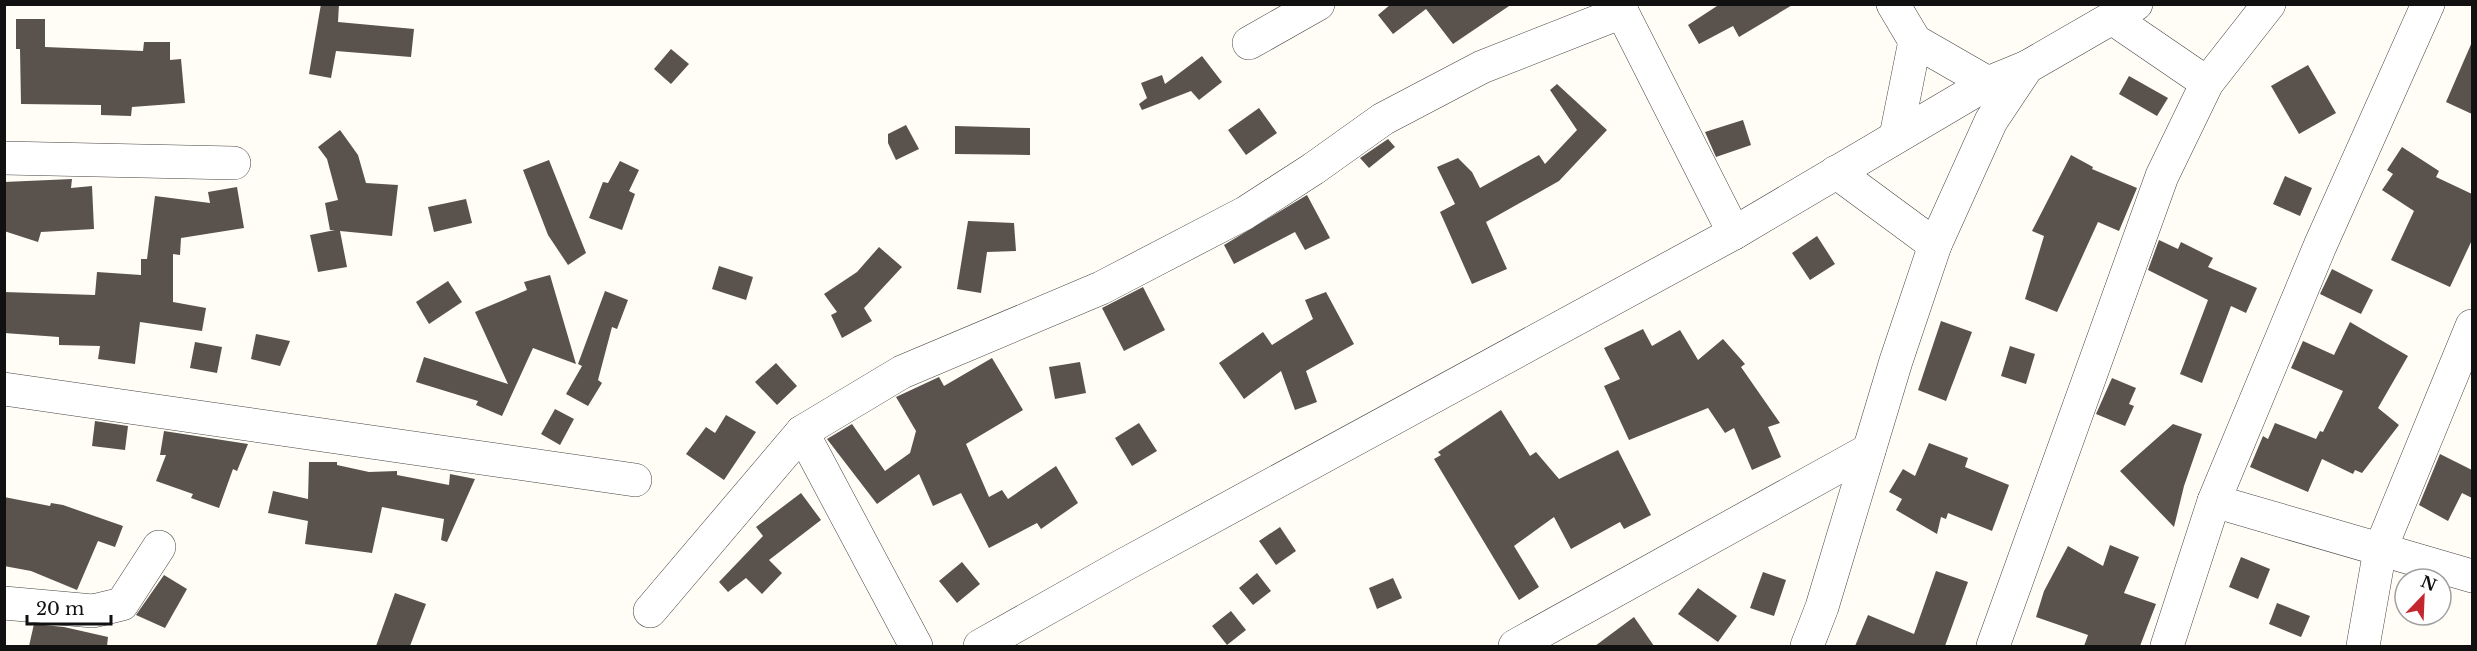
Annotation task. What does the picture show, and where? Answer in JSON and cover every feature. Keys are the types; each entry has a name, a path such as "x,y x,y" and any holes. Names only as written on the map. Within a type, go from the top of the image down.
{"street":[{"path":"1249,43 1318,4"},
{"path":"1893,4 1915,41 1988,83"},
{"path":"1993,646 2162,176 2207,82 2269,4"},
{"path":"2167,646 2214,501 2320,246 2413,44 2428,4"},
{"path":"650,611 802,432 902,372 1101,288 1245,213 1313,169 1383,119 1482,67 1620,8 1734,233"},
{"path":"980,646 1122,566 1734,233 1988,83 2027,67 2124,11 2207,82"},
{"path":"1896,136 1915,41"},
{"path":"1807,646 1822,607 1869,450 1935,245 1991,121 2027,67"},
{"path":"4,158 234,163"},
{"path":"1836,172 1935,245"},
{"path":"2363,646 2380,550 2472,326"},
{"path":"4,389 635,480"},
{"path":"802,432 915,646"},
{"path":"1518,646 1869,450"},
{"path":"2214,501 2472,576"},
{"path":"4,603 93,611 122,604 159,547"}],"building":[{"path":"321,4 339,4 338,22 414,29 411,57 336,51 331,78 309,74"},
{"path":"1391,4 1512,4 1453,44 1426,9 1393,34 1378,15"},
{"path":"1720,4 1794,4 1739,37 1733,26 1699,44 1688,25"},
{"path":"16,19 45,19 45,47 143,51 144,42 170,42 170,60 181,59 185,103 132,107 131,116 101,115 101,105 21,104 20,49 16,49"},
{"path":"2472,42 2472,114 2446,102"},
{"path":"671,49 689,64 671,84 654,69"},
{"path":"1202,56 1222,82 1199,100 1191,91 1142,110 1139,104 1147,98 1141,83 1162,75 1165,84"},
{"path":"2308,65 2336,113 2299,134 2271,86"},
{"path":"2129,76 2168,98 2157,116 2119,94"},
{"path":"1557,84 1607,130 1559,181 1486,222 1507,269 1472,284 1440,212 1455,204 1437,167 1458,158 1472,172 1480,188 1539,155 1545,164 1577,130 1550,90"},
{"path":"1259,108 1277,133 1246,155 1228,130"},
{"path":"1743,120 1751,145 1716,157 1705,132"},
{"path":"906,125 919,149 896,160 888,143 888,134"},
{"path":"955,126 1030,128 1030,155 955,154"},
{"path":"340,130 358,155 366,183 398,185 392,236 340,231 347,267 318,272 310,235 335,230 330,230 325,203 338,200 327,159 318,147"},
{"path":"1388,139 1395,147 1369,168 1360,158"},
{"path":"2402,147 2439,171 2436,177 2472,194 2472,240 2450,287 2391,260 2414,211 2382,190 2393,174 2387,170"},
{"path":"2071,155 2093,167 2092,169 2137,188 2119,231 2098,222 2057,312 2025,299 2044,236 2032,231"},
{"path":"549,160 586,253 568,265 548,235 523,170"},
{"path":"620,161 639,170 629,191 635,194 622,230 589,218 603,182 608,183"},
{"path":"2285,176 2312,188 2300,216 2273,204"},
{"path":"72,179 71,188 92,186 94,229 41,232 38,242 4,231 4,182"},
{"path":"237,187 244,228 181,238 180,255 173,254 173,302 206,308 202,331 140,322 135,364 98,359 100,346 59,345 59,337 4,333 4,292 95,295 97,272 141,275 141,259 147,259 155,196 210,203 208,192"},
{"path":"1307,195 1330,238 1305,250 1295,232 1234,264 1224,245"},
{"path":"466,199 472,223 434,232 428,207"},
{"path":"968,221 1014,223 1016,251 987,252 981,293 957,289"},
{"path":"1817,236 1835,264 1810,280 1792,253"},
{"path":"2159,240 2178,249 2181,242 2213,258 2208,267 2257,288 2246,313 2231,306 2202,383 2180,374 2208,300 2148,270"},
{"path":"879,247 902,267 864,308 872,321 842,338 831,315 837,312 824,294 857,272"},
{"path":"719,266 753,277 746,300 712,289"},
{"path":"2332,269 2373,290 2361,314 2320,294"},
{"path":"550,275 576,364 533,348 502,416 476,405 478,401 416,382 424,357 508,384 475,312 527,290 524,282"},
{"path":"448,281 462,302 429,324 416,302"},
{"path":"1143,287 1165,330 1124,351 1102,308"},
{"path":"605,291 628,300 617,329 612,327 598,380 602,383 588,406 566,394 582,366 578,364"},
{"path":"1326,292 1354,344 1306,371 1317,402 1295,410 1281,371 1244,399 1219,363 1263,332 1272,345 1313,319 1305,300"},
{"path":"1941,321 1972,332 1946,401 1918,390"},
{"path":"2350,322 2408,356 2378,408 2399,425 2362,473 2355,470 2353,474 2322,459 2308,492 2250,467 2263,436 2268,439 2275,423 2316,439 2320,431 2323,432 2343,391 2291,368 2303,341 2334,355"},
{"path":"1643,329 1652,346 1680,330 1698,360 1723,339 1745,364 1741,367 1780,423 1768,427 1781,457 1752,470 1734,428 1725,433 1708,408 1629,440 1604,386 1620,379 1604,348"},
{"path":"256,334 290,341 280,366 251,359"},
{"path":"195,342 222,347 217,373 190,368"},
{"path":"2010,346 2035,354 2026,384 2001,376"},
{"path":"992,358 1023,410 966,444 989,497 1002,490 1008,499 1056,466 1078,503 1041,529 1037,523 989,548 961,493 933,506 919,474 877,504 827,439 852,424 885,471 910,453 916,431 896,397 939,377 944,386"},
{"path":"1080,362 1086,393 1055,399 1049,367"},
{"path":"776,363 797,386 777,405 755,382"},
{"path":"2112,378 2136,388 2129,404 2134,406 2125,426 2096,414"},
{"path":"555,409 574,419 560,445 541,434"},
{"path":"1501,410 1530,456 1536,452 1559,479 1618,450 1651,515 1624,529 1620,522 1571,549 1554,517 1514,546 1539,587 1519,600 1434,459 1441,455 1438,452"},
{"path":"726,415 756,432 724,480 686,454 706,427 715,433"},
{"path":"95,421 128,426 125,450 92,446"},
{"path":"1139,423 1157,451 1132,466 1115,438"},
{"path":"2173,424 2202,434 2184,486 2174,527 2120,471"},
{"path":"164,431 248,444 237,471 233,469 219,508 191,498 193,494 156,481 166,455 160,455"},
{"path":"1929,443 1968,458 1965,467 2009,485 1992,531 1948,513 1946,519 1941,517 1937,534 1896,510 1902,499 1889,492 1903,469 1915,476"},
{"path":"2440,454 2472,470 2472,498 2462,493 2448,521 2419,505"},
{"path":"309,462 337,462 337,465 369,472 397,471 397,475 449,485 450,474 475,479 447,542 441,540 444,519 382,507 372,553 305,544 308,521 268,513 273,491 308,499"},
{"path":"801,493 821,520 769,560 782,573 762,594 746,578 728,592 719,582 763,536 756,527"},
{"path":"4,497 50,506 51,503 63,505 123,526 115,547 98,541 77,590 31,571 4,566"},
{"path":"1280,527 1296,551 1276,565 1259,541"},
{"path":"2110,545 2139,557 2124,593 2156,604 2140,646 2084,646 2088,635 2036,617 2044,591 2068,546 2103,566"},
{"path":"2241,557 2270,569 2258,599 2229,587"},
{"path":"962,562 980,584 957,603 939,581"},
{"path":"1936,571 1968,582 1945,646 1855,646 1868,615 1914,634"},
{"path":"1763,572 1786,580 1774,616 1750,608"},
{"path":"1257,573 1271,591 1253,605 1239,588"},
{"path":"164,575 187,589 165,628 136,615"},
{"path":"1393,578 1402,598 1377,609 1369,588"},
{"path":"1698,588 1737,616 1718,642 1678,614"},
{"path":"395,593 426,604 410,646 376,646"},
{"path":"2277,603 2310,616 2301,637 2269,624"},
{"path":"1231,611 1246,630 1227,645 1212,626"},
{"path":"1634,617 1654,646 1595,646"},
{"path":"34,624 64,627 108,637 107,646 29,646"}]}
